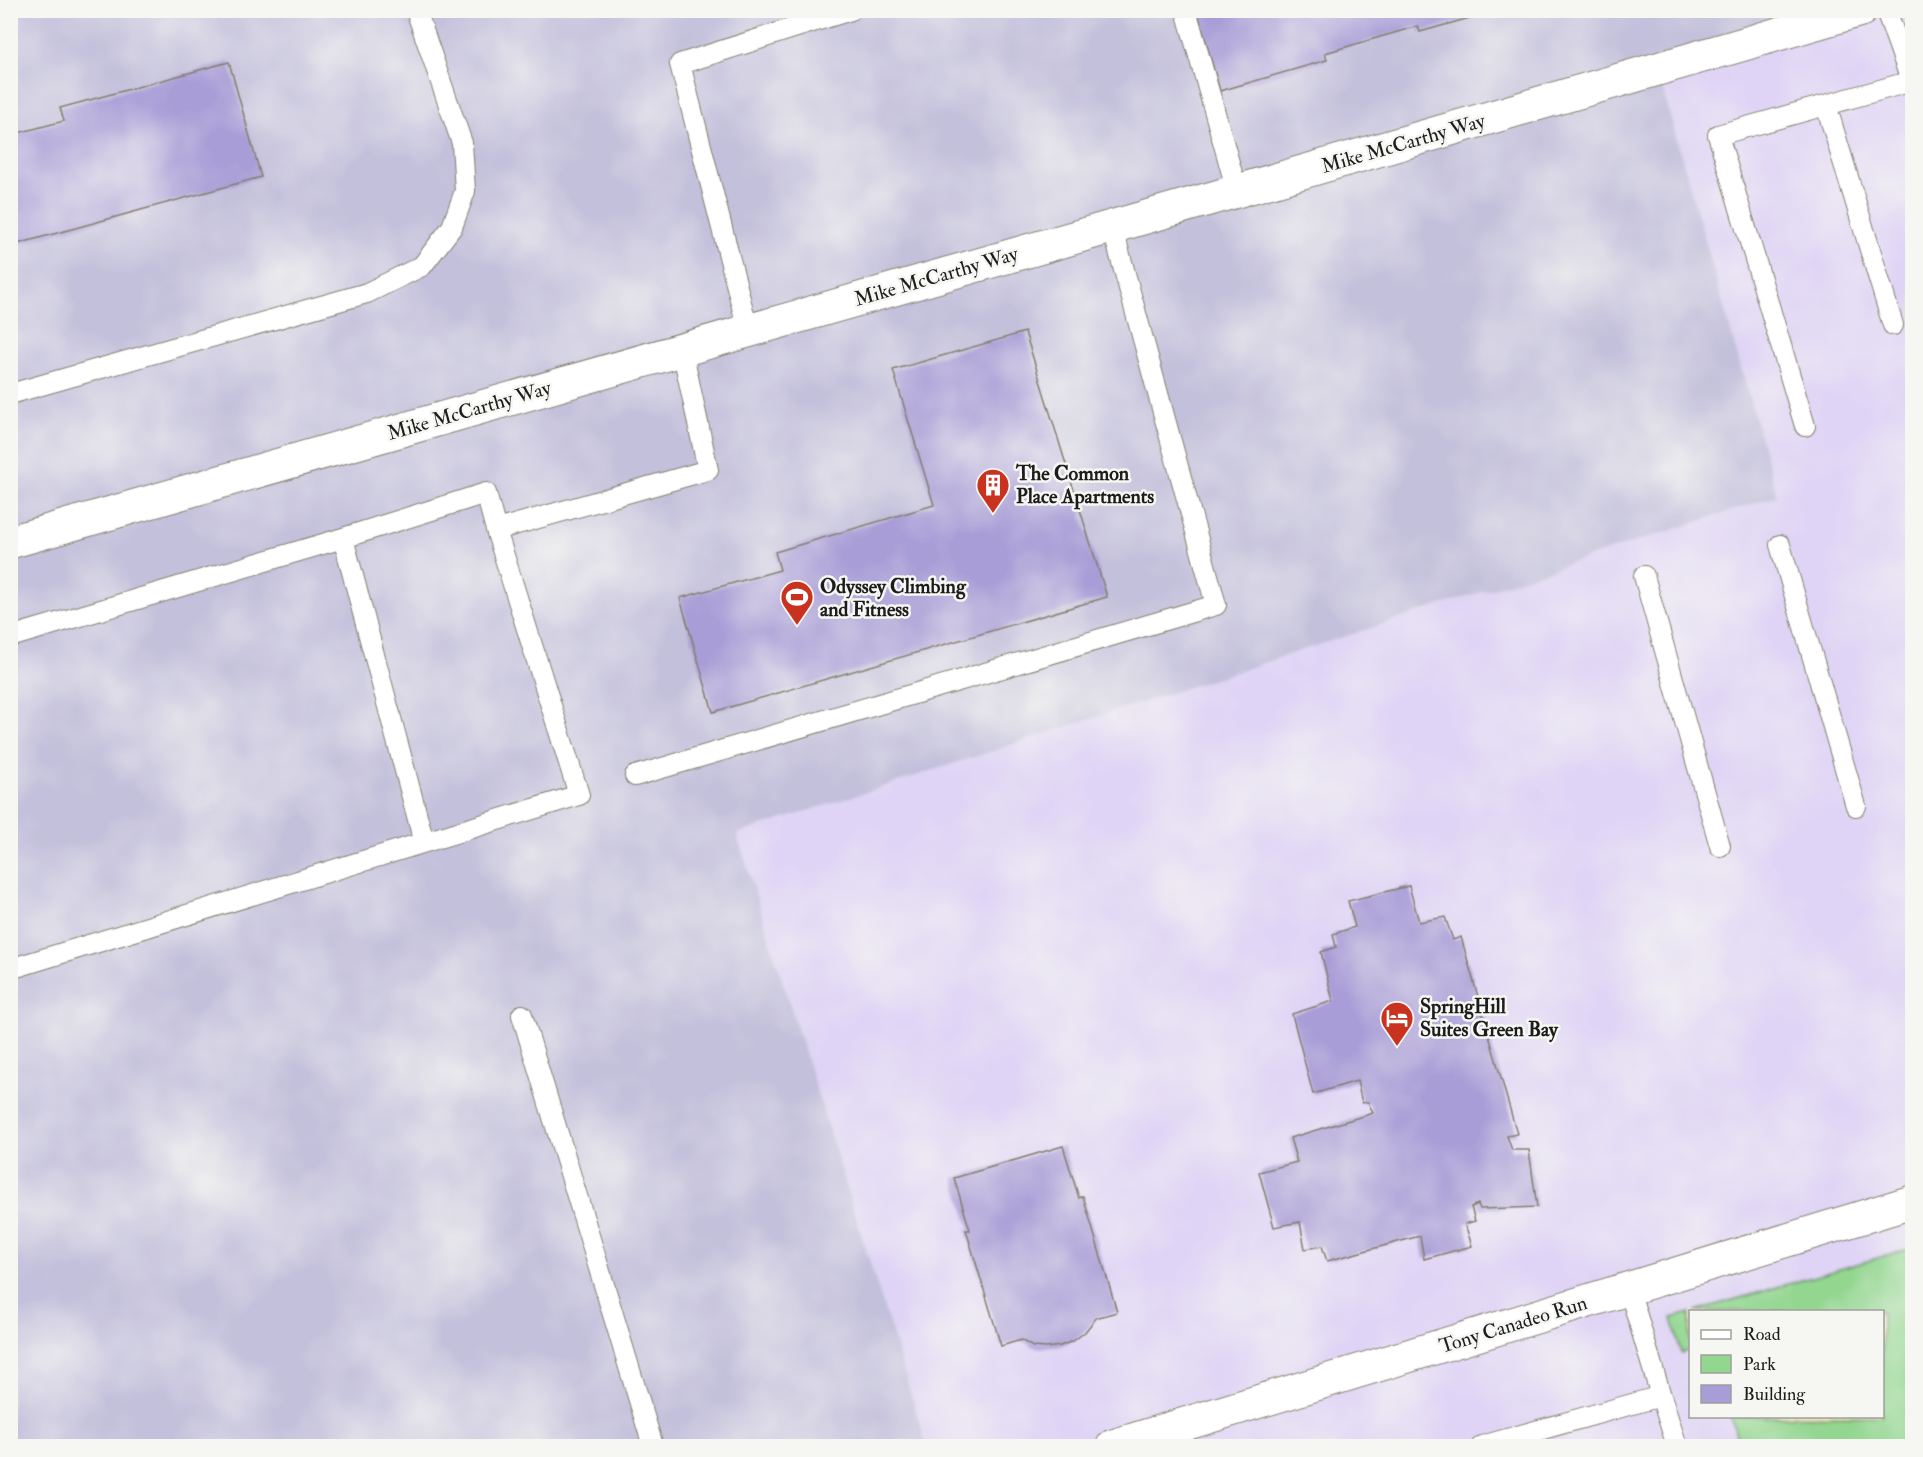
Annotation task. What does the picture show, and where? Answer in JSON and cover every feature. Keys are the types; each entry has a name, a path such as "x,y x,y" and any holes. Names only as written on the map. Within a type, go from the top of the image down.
{"street":[{"name":"Mike McCarthy Way","path":"10,542 1861,10"},
{"name":"Tony Canadeo Run","path":"1113,1446 1912,1202"}],"lane":[{"path":"10,394 366,293 422,266 452,227 465,191 462,143 416,10"},
{"path":"748,330 680,64 821,15 851,10"},
{"path":"1186,10 1237,191"},
{"path":"1805,426 1718,135 1912,82 1886,10"},
{"path":"1826,105 1893,325"},
{"path":"635,776 1216,605 1112,226"},
{"path":"496,530 708,470 682,349"},
{"path":"10,637 486,493 579,795 10,969"},
{"path":"343,538 424,842"},
{"path":"1780,545 1856,806"},
{"path":"1644,576 1720,846"},
{"path":"522,1015 653,1446"},
{"path":"1629,1289 1677,1446"},
{"path":"1482,1446 1660,1396"}],"shaded area":[{"path":"10,11 1861,11 1657,69 1777,496 737,834 927,1446 11,1446"},
{"path":"1861,11 1912,11 1912,1446 927,1446 737,834 1777,496 1657,69"}],"green space":[{"path":"1912,1248 1912,1446 1739,1446 1731,1418 1884,1418 1884,1310 1698,1310"},
{"path":"1689,1313 1689,1350 1681,1353 1672,1318"}],"building":[{"path":"1197,10 1494,11 1420,32 1418,26 1325,53 1327,60 1220,91"},
{"path":"229,62 261,177 10,246 10,135 64,121 60,108"},
{"name":"The Common Place Apartments","path":"1025,332 1107,597 713,712 680,598 780,570 775,552 934,505 893,370"},
{"name":"SpringHill Suites Green Bay","path":"1409,886 1419,922 1445,917 1453,940 1461,937 1517,1134 1507,1136 1512,1150 1529,1150 1537,1207 1480,1209 1478,1204 1471,1207 1475,1221 1465,1224 1472,1246 1424,1259 1420,1236 1327,1261 1322,1246 1305,1249 1300,1222 1274,1227 1259,1172 1297,1162 1290,1138 1373,1113 1368,1102 1362,1103 1357,1081 1313,1094 1292,1014 1333,1001 1321,952 1336,947 1333,934 1355,927 1348,901"},
{"path":"1063,1146 1079,1198 1083,1196 1117,1312 1096,1318 1085,1332 1073,1341 1060,1346 1033,1347 1021,1340 1001,1346 966,1230 970,1230 954,1178"}],"place":[{"name":"The Common Place Apartments","path":"993,514"},
{"name":"Odyssey Climbing and Fitness","path":"797,626"},
{"name":"SpringHill Suites Green Bay","path":"1397,1047"}]}
